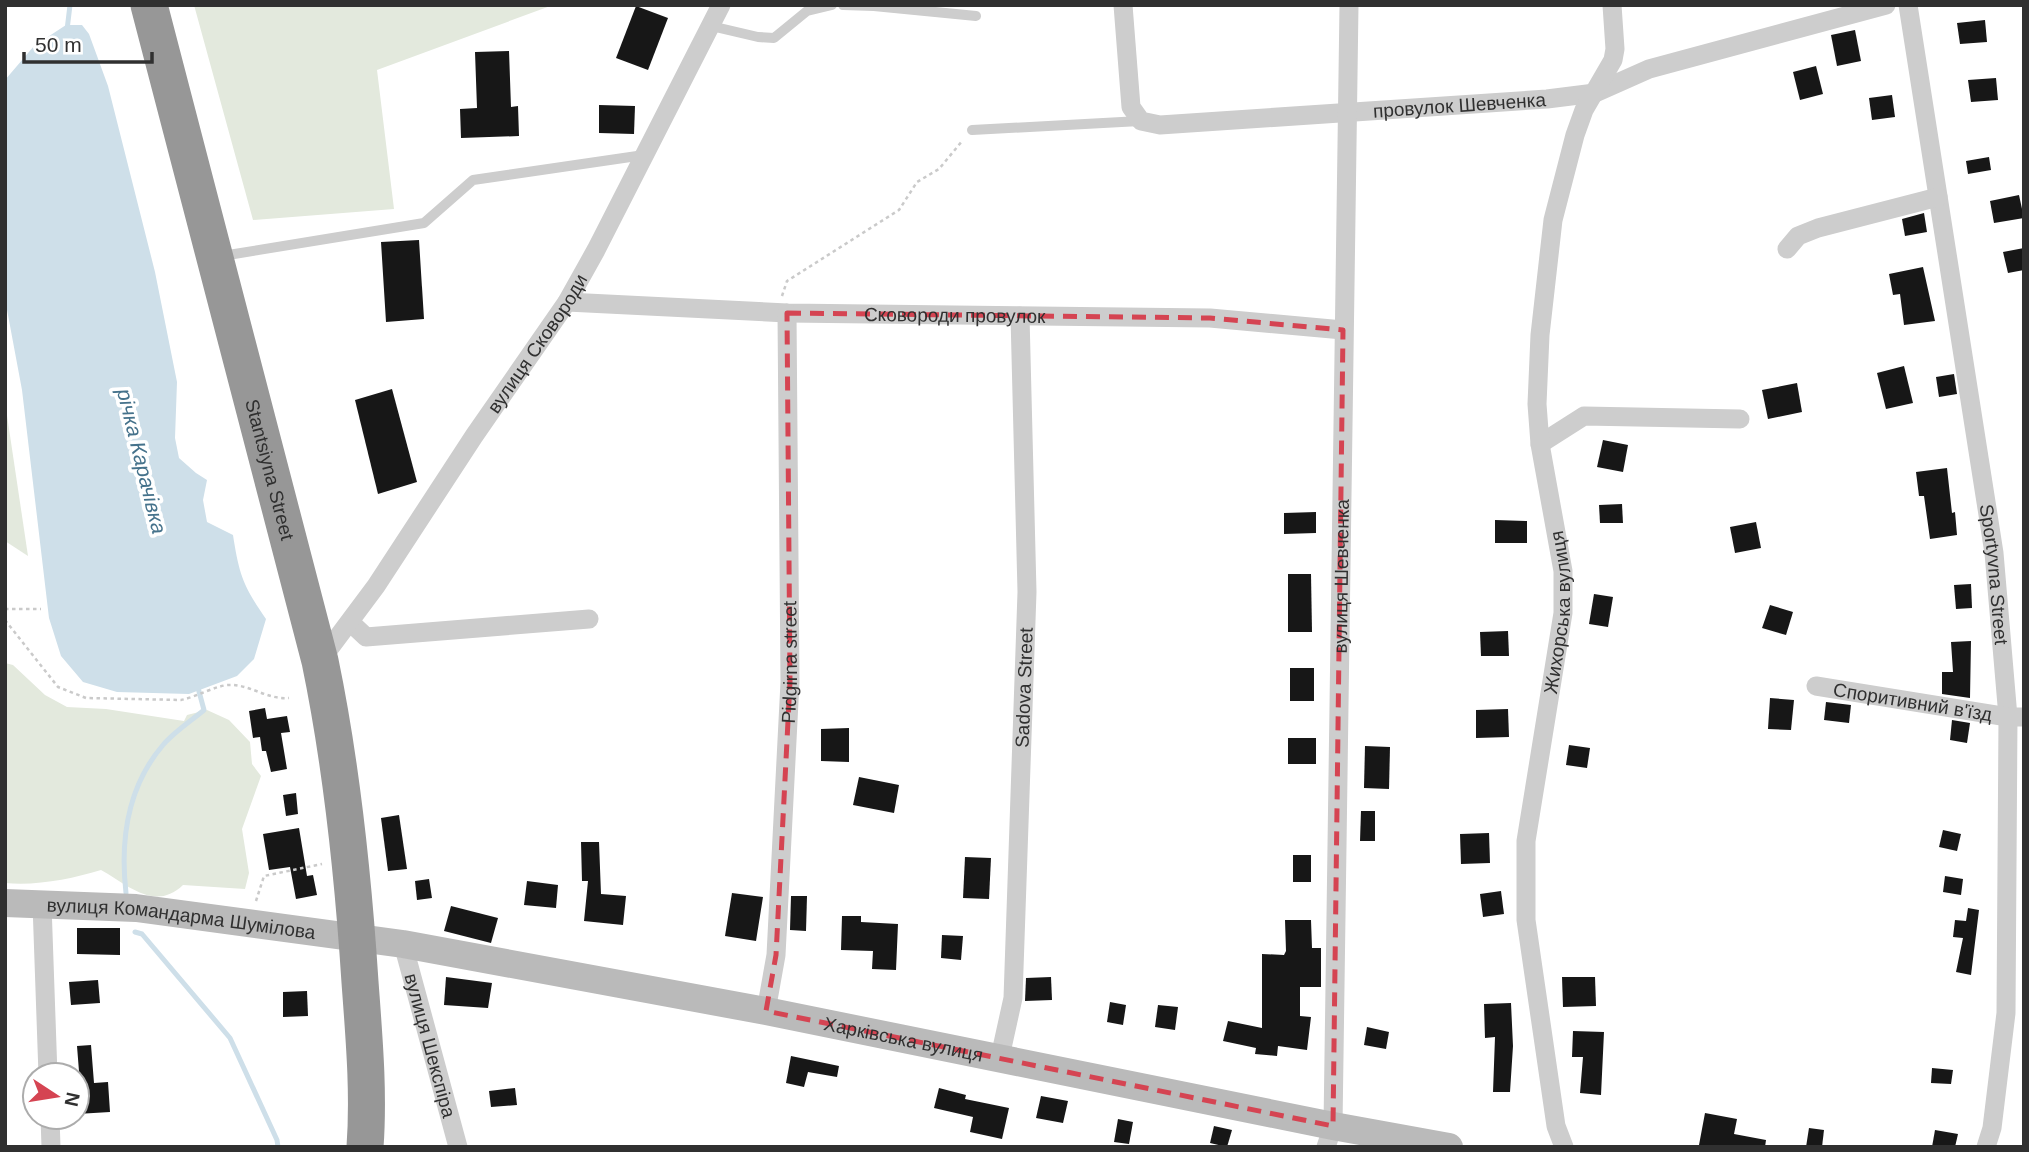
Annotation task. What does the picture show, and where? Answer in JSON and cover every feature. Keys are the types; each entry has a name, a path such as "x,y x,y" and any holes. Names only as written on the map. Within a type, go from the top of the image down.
{"highway":[{"name":"Stantsiyna Street","path":"149,5 320,661 344,796 366,1068 365,1147"}],"main road":[{"name":"вулиця Командарма Шумілова","path":"5,903 136,908 357,937"},
{"name":"Харківська вулиця","path":"357,937 766,1011 1000,1057 1329,1137 1449,1147"}],"street":[{"name":"вулиця Сковороди","path":"320,661 350,622 567,302 721,5"},
{"path":"1124,5 1131,107 1141,121"},
{"name":"вулиця Шевченка","path":"1329,1137 1349,5"},
{"name":"Жихорська вулиця","path":"1564,1147 1556,1126 1526,920 1526,841 1563,613 1563,571 1541,444 1537,404 1540,335 1553,220 1584,110 1613,60 1615,49 1612,5"},
{"name":"провулок Шевченка","path":"1141,121 1160,125 1548,99 1595,93 1649,69 1886,5"},
{"name":"Sportyvna Street","path":"1908,5 1994,552 2016,717 2006,1013 1993,1128 1986,1147"},
{"path":"1787,249 1798,236 1818,229 1938,197"},
{"name":"Сковороди провулок","path":"567,302 781,313 1210,318 1343,330"},
{"name":"Pidgirna street","path":"766,1011 776,955 790,682 781,313"},
{"name":"Sadova Street","path":"1000,1057 1013,998 1026,605 1020,316"},
{"path":"1541,444 1584,416 1740,419"},
{"path":"350,622 366,637 589,619"},
{"name":"Споритивний в'їзд","path":"1816,686 2016,717"},
{"path":"42,904 48,1061"},
{"name":"вулиця Шекспіра","path":"403,944 458,1147"}],"lane":[{"path":"711,26 774,38 807,12 832,5"},
{"path":"843,5 976,16"},
{"path":"972,130 1141,121"},
{"path":"215,257 424,223 473,180 644,155"}],"path":[{"path":"781,313 787,281 899,210 917,182 939,169 972,130"},
{"path":"5,609 41,609"},
{"path":"5,620 58,687 86,698 181,700 197,697 230,684 276,699 289,698"},
{"path":"256,901 264,876 322,864"}],"highlighted area":[{"path":"787,313 1210,318 1343,330 1333,1126 766,1011 776,955 790,682"}],"shaded area":[{"path":"194,5 553,5 377,70 394,209 253,220"},
{"path":"5,402 28,556 5,541"},
{"path":"5,663 13,665 45,695 67,707 106,709 184,721 187,715 207,710 229,720 250,742 252,764 261,776 242,829 249,873 245,889 183,885 173,893 152,896 131,888 101,870 54,881 5,883"}],"water":[{"path":"66,25 82,25 89,34 108,86 155,272 177,382 175,438 179,458 207,480 203,500 207,522 233,535 243,579 266,619 254,659 237,676 189,694 117,692 83,682 61,656 49,618 22,390 5,299 5,80 34,46"}],"building":[{"path":"636,6 668,18 648,70 616,58"},
{"path":"1985,20 1987,42 1960,44 1957,23"},
{"path":"1855,30 1861,61 1837,66 1831,35"},
{"path":"509,51 511,107 518,106 519,136 461,138 460,109 477,108 475,52"},
{"path":"1816,66 1823,94 1800,100 1793,72"},
{"path":"1996,78 1998,100 1971,102 1968,80"},
{"path":"1892,95 1895,117 1872,120 1869,98"},
{"path":"599,105 635,106 634,134 599,133"},
{"path":"1989,157 1991,170 1968,174 1966,161"},
{"path":"2019,195 2024,218 1994,223 1990,201"},
{"path":"1924,213 1927,232 1905,236 1902,219"},
{"path":"419,240 424,319 386,322 381,242"},
{"path":"2024,248 2024,270 2008,273 2003,252"},
{"path":"1923,267 1935,321 1904,325 1900,294 1893,295 1889,274"},
{"path":"1904,366 1913,403 1886,409 1877,373"},
{"path":"1954,374 1957,394 1939,397 1936,377"},
{"path":"1797,383 1802,412 1768,419 1762,390"},
{"path":"392,389 417,482 378,494 355,400"},
{"path":"1603,440 1628,445 1623,472 1597,467"},
{"path":"1947,468 1957,535 1930,539 1924,496 1919,496 1916,472"},
{"path":"1622,504 1623,523 1600,523 1599,505"},
{"path":"1316,512 1316,533 1284,534 1284,513"},
{"path":"1495,520 1527,521 1527,543 1495,543"},
{"path":"1756,522 1761,548 1735,553 1730,527"},
{"path":"1288,574 1311,574 1312,632 1288,632"},
{"path":"1971,584 1972,608 1956,609 1954,585"},
{"path":"1594,594 1613,597 1608,627 1589,624"},
{"path":"1770,605 1793,612 1786,635 1762,628"},
{"path":"1508,631 1509,656 1481,656 1480,632"},
{"path":"1971,641 1970,698 1942,694 1942,672 1953,672 1951,642"},
{"path":"1290,668 1314,668 1314,701 1290,701"},
{"path":"1770,698 1794,700 1791,730 1768,729"},
{"path":"1826,702 1851,705 1849,723 1824,720"},
{"path":"265,708 267,719 287,716 290,732 281,733 287,769 271,772 266,751 262,751 260,737 253,738 249,711"},
{"path":"1508,709 1509,737 1476,738 1476,710"},
{"path":"1952,720 1970,723 1967,743 1950,740"},
{"path":"849,728 849,762 821,761 821,729"},
{"path":"1288,738 1316,738 1316,764 1288,764"},
{"path":"1569,745 1590,748 1587,768 1566,765"},
{"path":"1365,746 1390,747 1389,789 1364,788"},
{"path":"859,777 899,785 894,813 853,805"},
{"path":"296,793 298,814 286,816 283,795"},
{"path":"1361,811 1375,811 1375,841 1360,841"},
{"path":"399,815 407,869 388,871 381,818"},
{"path":"299,828 307,876 313,875 317,895 296,899 290,867 269,870 263,834"},
{"path":"1943,830 1961,834 1957,851 1939,847"},
{"path":"1489,833 1490,863 1461,864 1460,834"},
{"path":"581,842 599,842 601,894 626,896 623,925 584,921 588,881 582,881"},
{"path":"1293,855 1311,855 1311,882 1293,882"},
{"path":"965,857 991,858 989,899 963,898"},
{"path":"1945,876 1963,879 1961,895 1943,892"},
{"path":"429,879 432,898 417,900 415,881"},
{"path":"527,881 558,885 556,908 524,905"},
{"path":"1501,891 1504,914 1483,917 1480,894"},
{"path":"732,893 763,897 756,941 725,936"},
{"path":"791,896 807,896 806,931 790,930"},
{"path":"451,906 498,918 491,943 444,931"},
{"path":"1968,908 1979,910 1971,975 1956,972 1963,938 1953,937 1955,920 1966,921"},
{"path":"842,916 861,916 861,922 898,924 896,970 872,969 873,951 841,950"},
{"path":"1285,920 1311,920 1312,948 1321,948 1321,987 1300,987 1300,1016 1311,1017 1307,1050 1278,1046 1277,1056 1255,1054 1256,1048 1223,1041 1228,1021 1262,1028 1262,954 1284,955"},
{"path":"77,928 120,928 120,955 77,954"},
{"path":"942,935 963,936 961,960 941,958"},
{"path":"446,977 492,983 488,1008 444,1005"},
{"path":"1051,977 1052,1000 1025,1001 1026,978"},
{"path":"1562,977 1595,977 1596,1006 1563,1007"},
{"path":"98,980 100,1003 71,1005 69,982"},
{"path":"307,991 308,1016 283,1017 283,992"},
{"path":"1110,1002 1126,1005 1123,1025 1107,1022"},
{"path":"1511,1003 1513,1046 1510,1092 1493,1092 1495,1037 1485,1038 1484,1004"},
{"path":"1158,1005 1178,1007 1175,1030 1155,1027"},
{"path":"1367,1027 1389,1032 1386,1049 1364,1045"},
{"path":"1573,1031 1604,1032 1601,1095 1580,1093 1583,1057 1572,1057"},
{"path":"91,1045 94,1083 108,1082 110,1112 91,1113 91,1061 78,1061 77,1046"},
{"path":"791,1056 839,1066 837,1077 808,1072 804,1087 786,1083"},
{"path":"1932,1068 1953,1070 1951,1084 1931,1083"},
{"path":"515,1088 517,1105 491,1107 489,1091"},
{"path":"939,1088 966,1095 965,1099 1009,1108 1002,1139 970,1132 973,1117 934,1108"},
{"path":"1041,1096 1068,1101 1063,1123 1036,1118"},
{"path":"1705,1113 1737,1119 1734,1134 1766,1140 1765,1147 1699,1145"},
{"path":"1118,1119 1133,1122 1129,1144 1114,1142"},
{"path":"1214,1126 1232,1130 1227,1147 1210,1143"},
{"path":"1809,1128 1824,1130 1822,1147 1806,1147"},
{"path":"1935,1130 1958,1134 1955,1147 1932,1147"}],"waterway":[{"name":"річка Карачівка","path":"67,30 70,5"},
{"name":"річка Карачівка","path":"126,893 124,853 134,796 151,761 163,745 204,710 197,684"},
{"name":"річка Карачівка","path":"135,932 142,934 230,1038 278,1147"}]}
